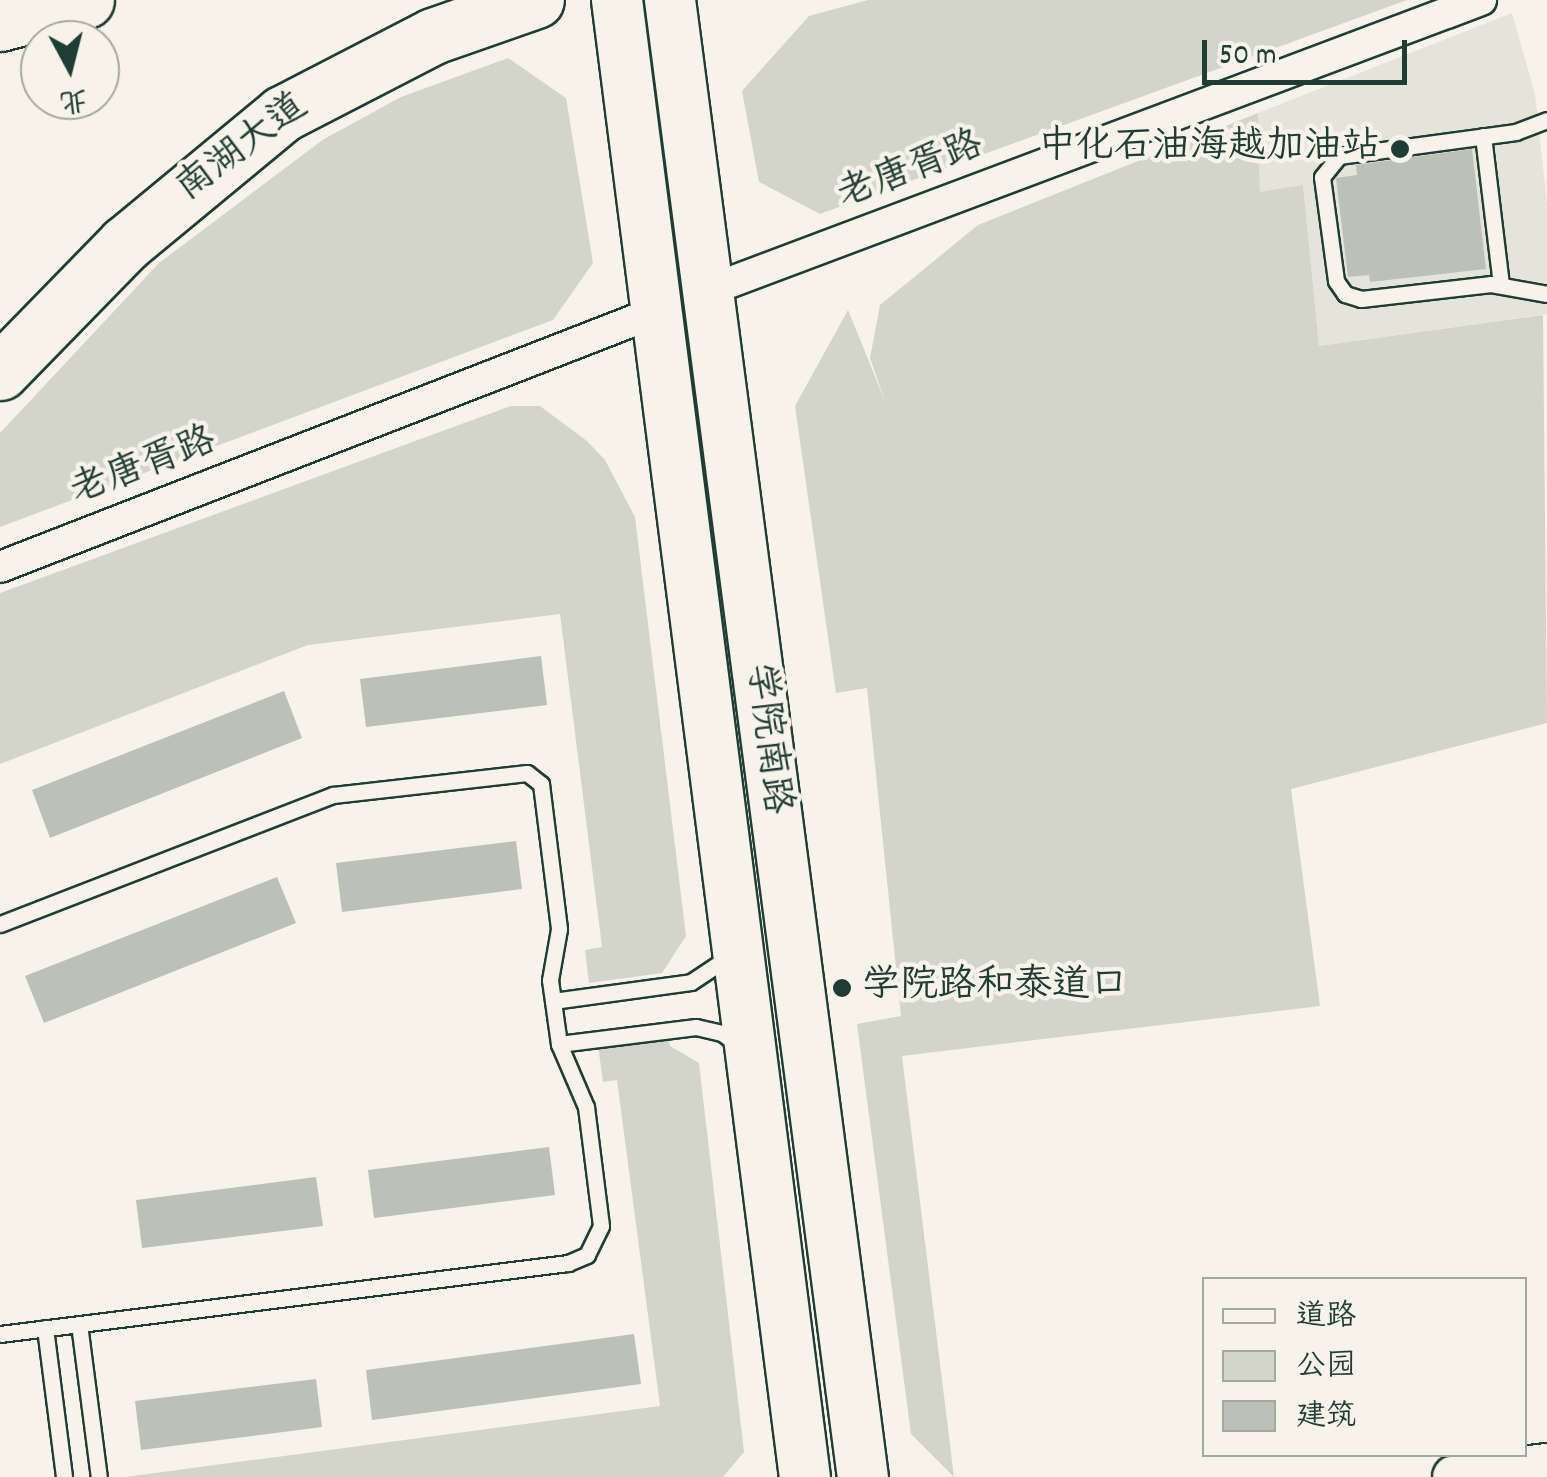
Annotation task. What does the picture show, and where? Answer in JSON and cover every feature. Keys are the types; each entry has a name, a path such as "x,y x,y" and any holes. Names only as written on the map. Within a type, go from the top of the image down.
{"highway":[{"path":"0,23 86,0"},
{"name":"南湖大道","path":"0,372 125,244 282,114 432,36 536,0"}],"main road":[{"name":"学院南路","path":"617,0 806,1477"},
{"name":"学院南路","path":"670,0 862,1477"}],"street":[{"name":"老唐胥路","path":"707,291 1481,0"},
{"name":"老唐胥路","path":"0,567 654,312"},
{"path":"1454,1477 1547,1465"}],"lane":[{"path":"1547,120 1410,149 1339,156 1322,177 1336,281 1346,294 1360,299 1428,283 1502,284 1547,294"},
{"path":"1483,136 1502,284"},
{"path":"0,924 333,795 527,773 541,784 559,929 553,1001 559,1044 586,1107 601,1226 587,1255 0,1334"},
{"path":"553,1001 691,982 737,950"},
{"path":"559,1044 696,1027 722,1033 750,1054"},
{"path":"78,1324 99,1477"},
{"path":"45,1328 64,1477"}],"shaded area":[{"name":"中化石油海越加油站","path":"1512,13 1535,94 1547,204 1547,314 1319,346 1303,185 1260,193 1258,113"}],"green space":[{"path":"868,0 1407,0 820,214 759,182 742,91 809,16"},
{"path":"508,58 566,98 593,263 553,320 0,527 0,433 159,263 324,139 401,97"},
{"path":"1258,113 1260,192 1303,185 1319,346 1543,315 1547,723 1291,789 1320,1006 902,1056 954,1477 911,1434 857,1024 901,1016 867,688 836,693 795,406 848,310 885,401 870,358 880,305 978,225"},
{"path":"511,406 540,406 587,441 605,460 635,517 686,936 662,973 589,983 585,950 602,947 560,614 308,645 0,764 0,593"},
{"path":"668,1038 670,1046 699,1063 744,1452 723,1477 125,1477 660,1406 617,1080 603,1082 598,1045"}],"building":[{"path":"1472,149 1486,269 1370,282 1369,275 1348,277 1336,178 1357,175 1356,165"},
{"path":"541,656 547,705 366,727 360,679"},
{"path":"284,691 302,738 50,838 32,790"},
{"path":"516,841 522,889 342,912 336,863"},
{"path":"277,877 296,923 44,1023 25,976"},
{"path":"549,1147 555,1195 374,1218 368,1170"},
{"path":"316,1177 323,1226 142,1248 136,1200"},
{"path":"634,1334 641,1384 372,1420 366,1370"},
{"path":"316,1379 322,1427 141,1450 135,1401"}],"place":[{"name":"中化石油海越加油站","path":"1400,149"},
{"name":"学院路和泰道口","path":"842,988"}]}
